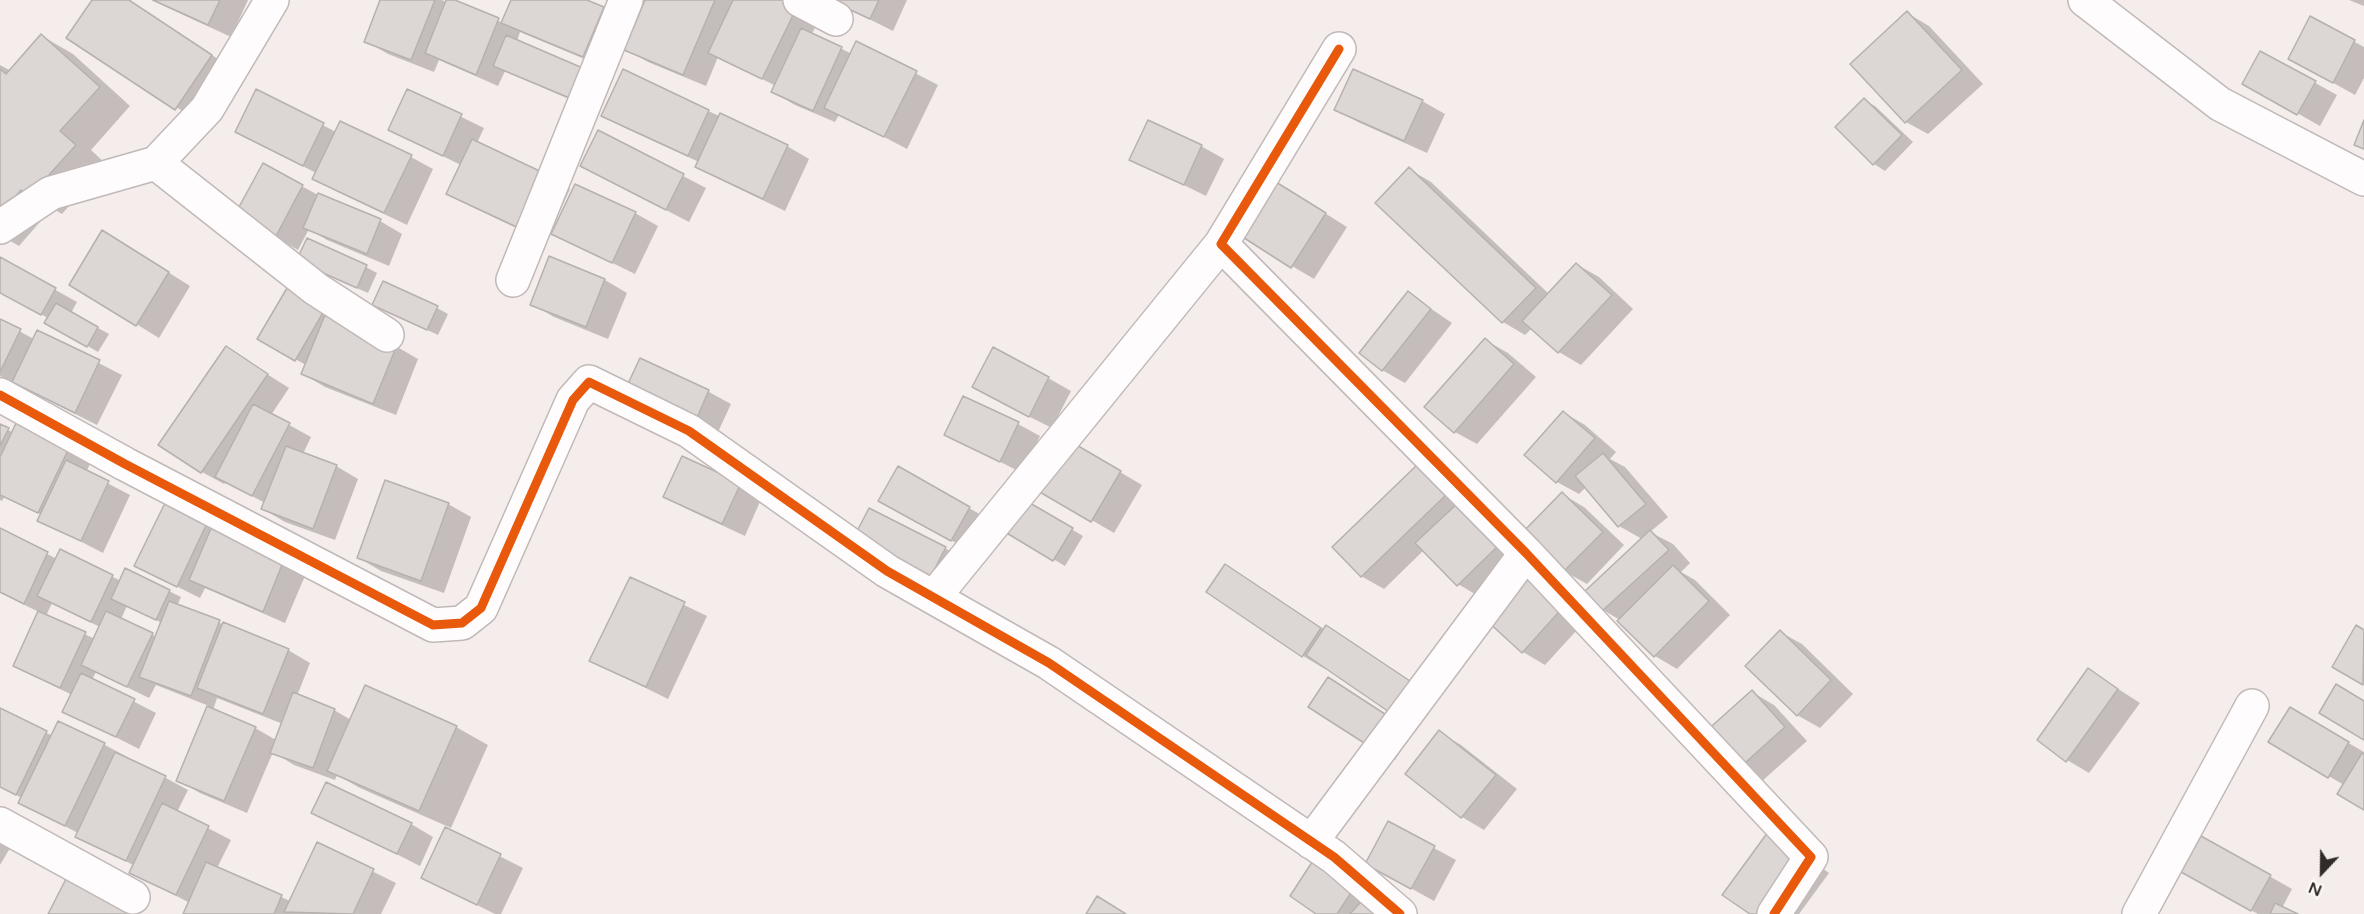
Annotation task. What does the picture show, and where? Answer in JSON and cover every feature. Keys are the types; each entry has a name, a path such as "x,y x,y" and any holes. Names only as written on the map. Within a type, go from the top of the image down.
{"street":[{"path":"0,227 51,193 156,163 207,109 272,0"},
{"path":"513,280 626,0"},
{"path":"800,0 836,19"},
{"path":"2085,0 2220,104 2364,179"},
{"path":"934,597 1221,244 1339,49"},
{"path":"156,163 316,289 387,335"},
{"path":"1221,244 1526,553 1811,857 1774,914"},
{"path":"0,395 125,464 433,625 462,623 481,608 573,400 589,382 689,431 887,571 1049,663 1334,857 1400,914"},
{"path":"1311,842 1526,553"},
{"path":"2139,914 2252,706"},
{"path":"0,824 133,897"}],"building":[{"path":"92,0 129,0 212,55 175,110 66,38"},
{"path":"153,0 220,0 208,25"},
{"path":"380,0 435,0 411,60 364,42"},
{"path":"446,0 455,0 499,18 476,75 425,53"},
{"path":"511,0 587,0 604,7 583,57 501,23"},
{"path":"645,0 715,0 683,75 624,50"},
{"path":"733,0 782,0 797,7 762,79 708,53"},
{"path":"829,0 879,0 870,19"},
{"path":"1907,11 1962,70 1905,123 1850,64"},
{"path":"2310,16 2355,40 2333,83 2288,59"},
{"path":"801,28 842,47 813,111 771,92"},
{"path":"41,34 100,87 60,131 76,145 29,197 21,190 0,214 0,69 6,74"},
{"path":"506,35 585,69 572,99 493,66"},
{"path":"856,41 917,71 884,137 824,108"},
{"path":"2260,51 2316,81 2297,115 2242,84"},
{"path":"623,69 709,110 688,156 601,116"},
{"path":"1353,69 1423,100 1404,141 1334,110"},
{"path":"256,89 324,123 303,166 235,132"},
{"path":"407,89 462,114 443,156 388,130"},
{"path":"1864,98 1902,135 1873,165 1835,127"},
{"path":"720,113 788,145 763,199 695,167"},
{"path":"1148,120 1202,145 1184,185 1129,160"},
{"path":"2364,120 2364,149 2354,145"},
{"path":"340,121 412,155 384,213 312,179"},
{"path":"598,130 684,174 666,210 580,166"},
{"path":"472,139 548,175 523,230 446,194"},
{"path":"263,163 303,185 275,238 234,216"},
{"path":"1409,167 1536,288 1502,323 1375,203"},
{"path":"1276,182 1326,213 1291,268 1241,236"},
{"path":"575,184 636,212 612,263 551,234"},
{"path":"318,193 381,219 367,254 303,228"},
{"path":"102,230 169,272 136,326 69,285"},
{"path":"307,238 367,265 357,288 296,261"},
{"path":"549,256 605,279 586,327 530,305"},
{"path":"0,257 56,288 41,315 0,293"},
{"path":"1576,263 1612,295 1558,353 1522,321"},
{"path":"383,281 438,306 427,330 372,305"},
{"path":"290,283 328,304 295,361 257,339"},
{"path":"1408,291 1431,309 1382,371 1359,353"},
{"path":"56,303 98,327 87,347 44,323"},
{"path":"325,315 397,345 373,404 301,374"},
{"path":"0,319 21,329 0,372"},
{"path":"37,330 100,360 75,413 12,382"},
{"path":"1485,338 1514,364 1454,433 1424,407"},
{"path":"226,346 268,374 201,473 158,445"},
{"path":"993,347 1049,377 1029,417 972,387"},
{"path":"640,358 709,390 696,420 626,388"},
{"path":"963,396 1019,422 1000,462 944,435"},
{"path":"253,404 290,423 252,496 215,477"},
{"path":"1563,411 1595,438 1556,483 1524,455"},
{"path":"17,421 70,446 38,513 0,495 0,457"},
{"path":"0,424 9,428 0,446"},
{"path":"1068,440 1121,471 1091,522 1038,491"},
{"path":"286,446 337,465 313,529 261,509"},
{"path":"1603,453 1646,504 1618,527 1575,476"},
{"path":"682,456 741,483 722,524 663,497"},
{"path":"66,460 109,481 81,541 37,521"},
{"path":"1418,464 1447,494 1361,577 1332,547"},
{"path":"898,466 970,507 951,541 878,501"},
{"path":"385,480 449,503 421,581 357,558"},
{"path":"1562,492 1603,532 1563,572 1522,533"},
{"path":"167,499 209,519 177,587 134,566"},
{"path":"1023,499 1073,528 1053,561 1005,532"},
{"path":"1459,502 1500,544 1457,586 1415,543"},
{"path":"869,508 946,547 931,576 854,537"},
{"path":"215,519 288,550 263,612 189,580"},
{"path":"0,528 48,552 24,604 0,592"},
{"path":"1650,530 1669,550 1602,611 1584,592"},
{"path":"60,549 113,575 91,622 37,596"},
{"path":"1225,564 1321,628 1302,657 1206,592"},
{"path":"1673,565 1709,601 1654,657 1617,621"},
{"path":"125,568 170,590 156,620 111,599"},
{"path":"1531,571 1566,604 1522,653 1486,620"},
{"path":"630,577 685,602 646,687 589,661"},
{"path":"169,601 220,620 191,696 139,677"},
{"path":"38,611 86,632 60,688 13,666"},
{"path":"106,611 153,633 127,687 81,665"},
{"path":"223,622 289,649 263,714 197,688"},
{"path":"1326,625 1416,685 1395,716 1306,655"},
{"path":"2356,625 2364,630 2363,685 2332,667"},
{"path":"1780,630 1831,680 1797,716 1745,666"},
{"path":"2088,668 2118,689 2066,762 2037,740"},
{"path":"81,673 135,699 116,737 62,712"},
{"path":"1328,677 1391,718 1372,748 1308,707"},
{"path":"2336,684 2364,701 2364,740 2319,713"},
{"path":"365,685 457,726 419,811 327,771"},
{"path":"1752,690 1785,727 1737,770 1704,733"},
{"path":"293,692 335,709 313,768 270,753"},
{"path":"207,706 256,727 224,801 176,781"},
{"path":"2290,707 2349,742 2328,778 2268,742"},
{"path":"0,708 47,731 16,795 0,787"},
{"path":"58,721 105,743 65,826 18,803"},
{"path":"1439,730 1496,775 1461,818 1405,774"},
{"path":"115,752 166,776 126,861 75,837"},
{"path":"2362,753 2364,754 2364,810 2337,794"},
{"path":"326,782 412,823 397,854 311,813"},
{"path":"162,803 209,826 176,895 129,873"},
{"path":"1388,821 1435,846 1411,889 1365,864"},
{"path":"445,827 501,854 477,905 421,878"},
{"path":"1768,832 1808,859 1768,914 1750,914 1722,895"},
{"path":"2201,836 2271,875 2251,911 2181,872"},
{"path":"317,842 374,869 353,914 284,912"},
{"path":"1316,856 1357,884 1337,914 1316,914 1290,896"},
{"path":"206,862 282,895 274,914 183,914"},
{"path":"67,877 134,910 132,914 48,914"},
{"path":"1368,894 1390,914 1350,914"},
{"path":"1097,896 1126,914 1086,914"},
{"path":"2275,903 2298,914 2270,914"}],"cycle path":[{"path":"1339,49 1221,244 1526,553 1811,857 1774,914"},
{"path":"0,395 125,464 433,625 462,623 481,608 573,400 589,382 689,431 887,571 1049,663 1334,857 1400,914"}]}
